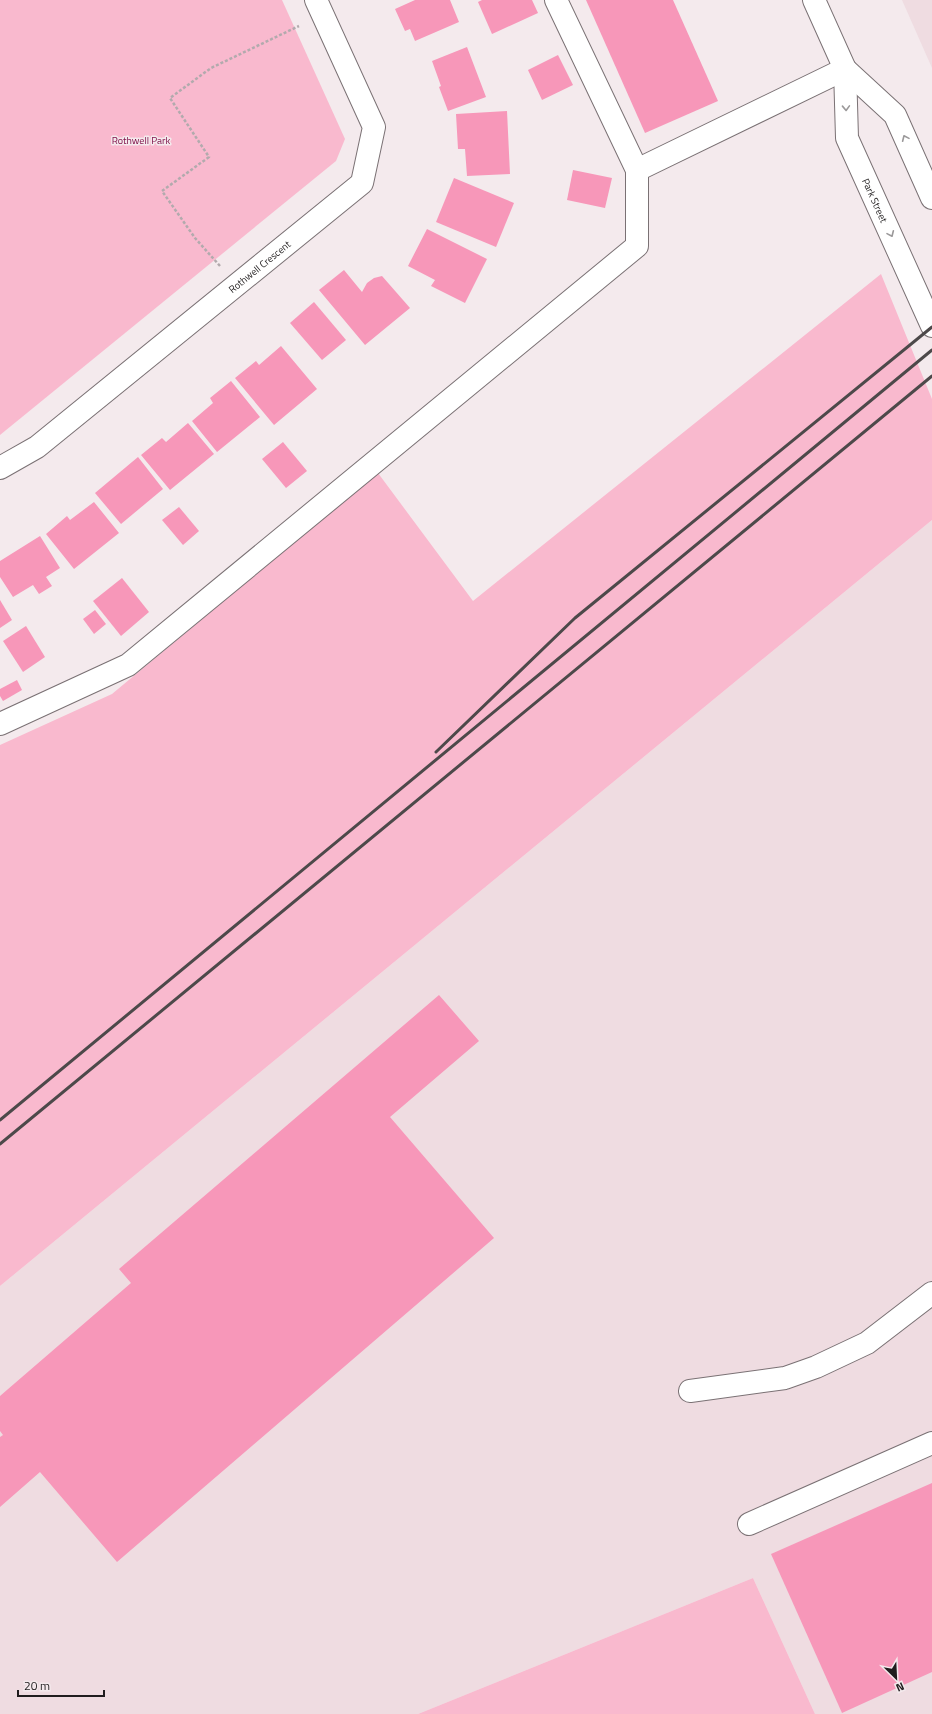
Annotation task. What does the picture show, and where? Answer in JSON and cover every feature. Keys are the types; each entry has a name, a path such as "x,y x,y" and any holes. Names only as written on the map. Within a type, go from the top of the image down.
{"street":[{"path":"0,724 128,665 637,246 637,170 556,0"},
{"name":"Park Street","path":"814,0 845,69 847,138 932,326"},
{"name":"Rothwell Crescent","path":"0,468 37,447 362,183 374,127 320,8"},
{"path":"637,170 845,69"},
{"name":"Park Street","path":"845,69 895,115 932,198"},
{"path":"690,1391 785,1378 816,1367 867,1343 932,1294"},
{"path":"749,1524 932,1443"}],"path":[{"path":"236,285 195,238 162,191 210,157 170,98 211,68 320,8"}],"shaded area":[{"path":"902,0 932,0 932,68"},
{"path":"932,520 932,1714 815,1714 753,1578 418,1714 0,1714 0,1286"}],"green space":[{"name":"Rothwell Park","path":"0,0 282,0 345,139 336,161 0,435"},
{"path":"881,274 932,399 932,520 0,1286 0,745 112,694 378,473 473,601"},
{"path":"753,1578 815,1714 418,1714"}],"building":[{"path":"415,0 450,0 459,22 415,41 410,29 405,31 395,9"},
{"path":"482,0 532,0 538,13 492,34 478,2"},
{"path":"586,0 673,0 718,101 645,133"},
{"path":"467,47 486,97 448,111 439,87 441,86 432,61"},
{"path":"558,55 573,85 542,100 528,70"},
{"path":"507,111 510,174 467,176 465,149 458,149 456,114"},
{"path":"573,170 612,178 605,208 567,200"},
{"path":"454,178 514,203 496,247 436,222"},
{"path":"427,229 487,259 465,303 431,286 435,280 408,266"},
{"path":"344,270 362,292 367,283 374,278 382,276 410,308 365,345 319,290"},
{"path":"314,302 346,340 322,360 290,323"},
{"path":"281,346 317,389 274,425 235,378 256,361 259,365"},
{"path":"231,381 260,417 217,452 192,421 213,403 210,398"},
{"path":"188,423 214,454 170,490 141,455 162,438 166,442"},
{"path":"283,442 307,471 286,488 262,459"},
{"path":"138,457 163,489 121,524 95,493"},
{"path":"94,502 119,533 74,569 46,534 67,516 70,520"},
{"path":"179,507 199,531 183,545 162,520"},
{"path":"40,536 60,568 46,577 52,586 39,594 33,585 13,597 0,577 0,561"},
{"path":"122,578 149,612 121,636 93,601"},
{"path":"0,600 12,620 0,628"},
{"path":"95,610 106,624 94,634 83,619"},
{"path":"26,626 45,657 23,672 3,641"},
{"path":"17,680 22,690 3,701 0,696 0,689"},
{"path":"439,995 479,1041 390,1117 494,1238 117,1562 40,1472 0,1507 0,1437 3,1435 0,1431 0,1396 131,1283 119,1269"},
{"path":"932,1483 932,1672 842,1713 771,1554"}],"railway":[{"path":"436,752 575,618 932,327"},
{"path":"0,1120 932,350"},
{"path":"0,1144 932,376"}]}
